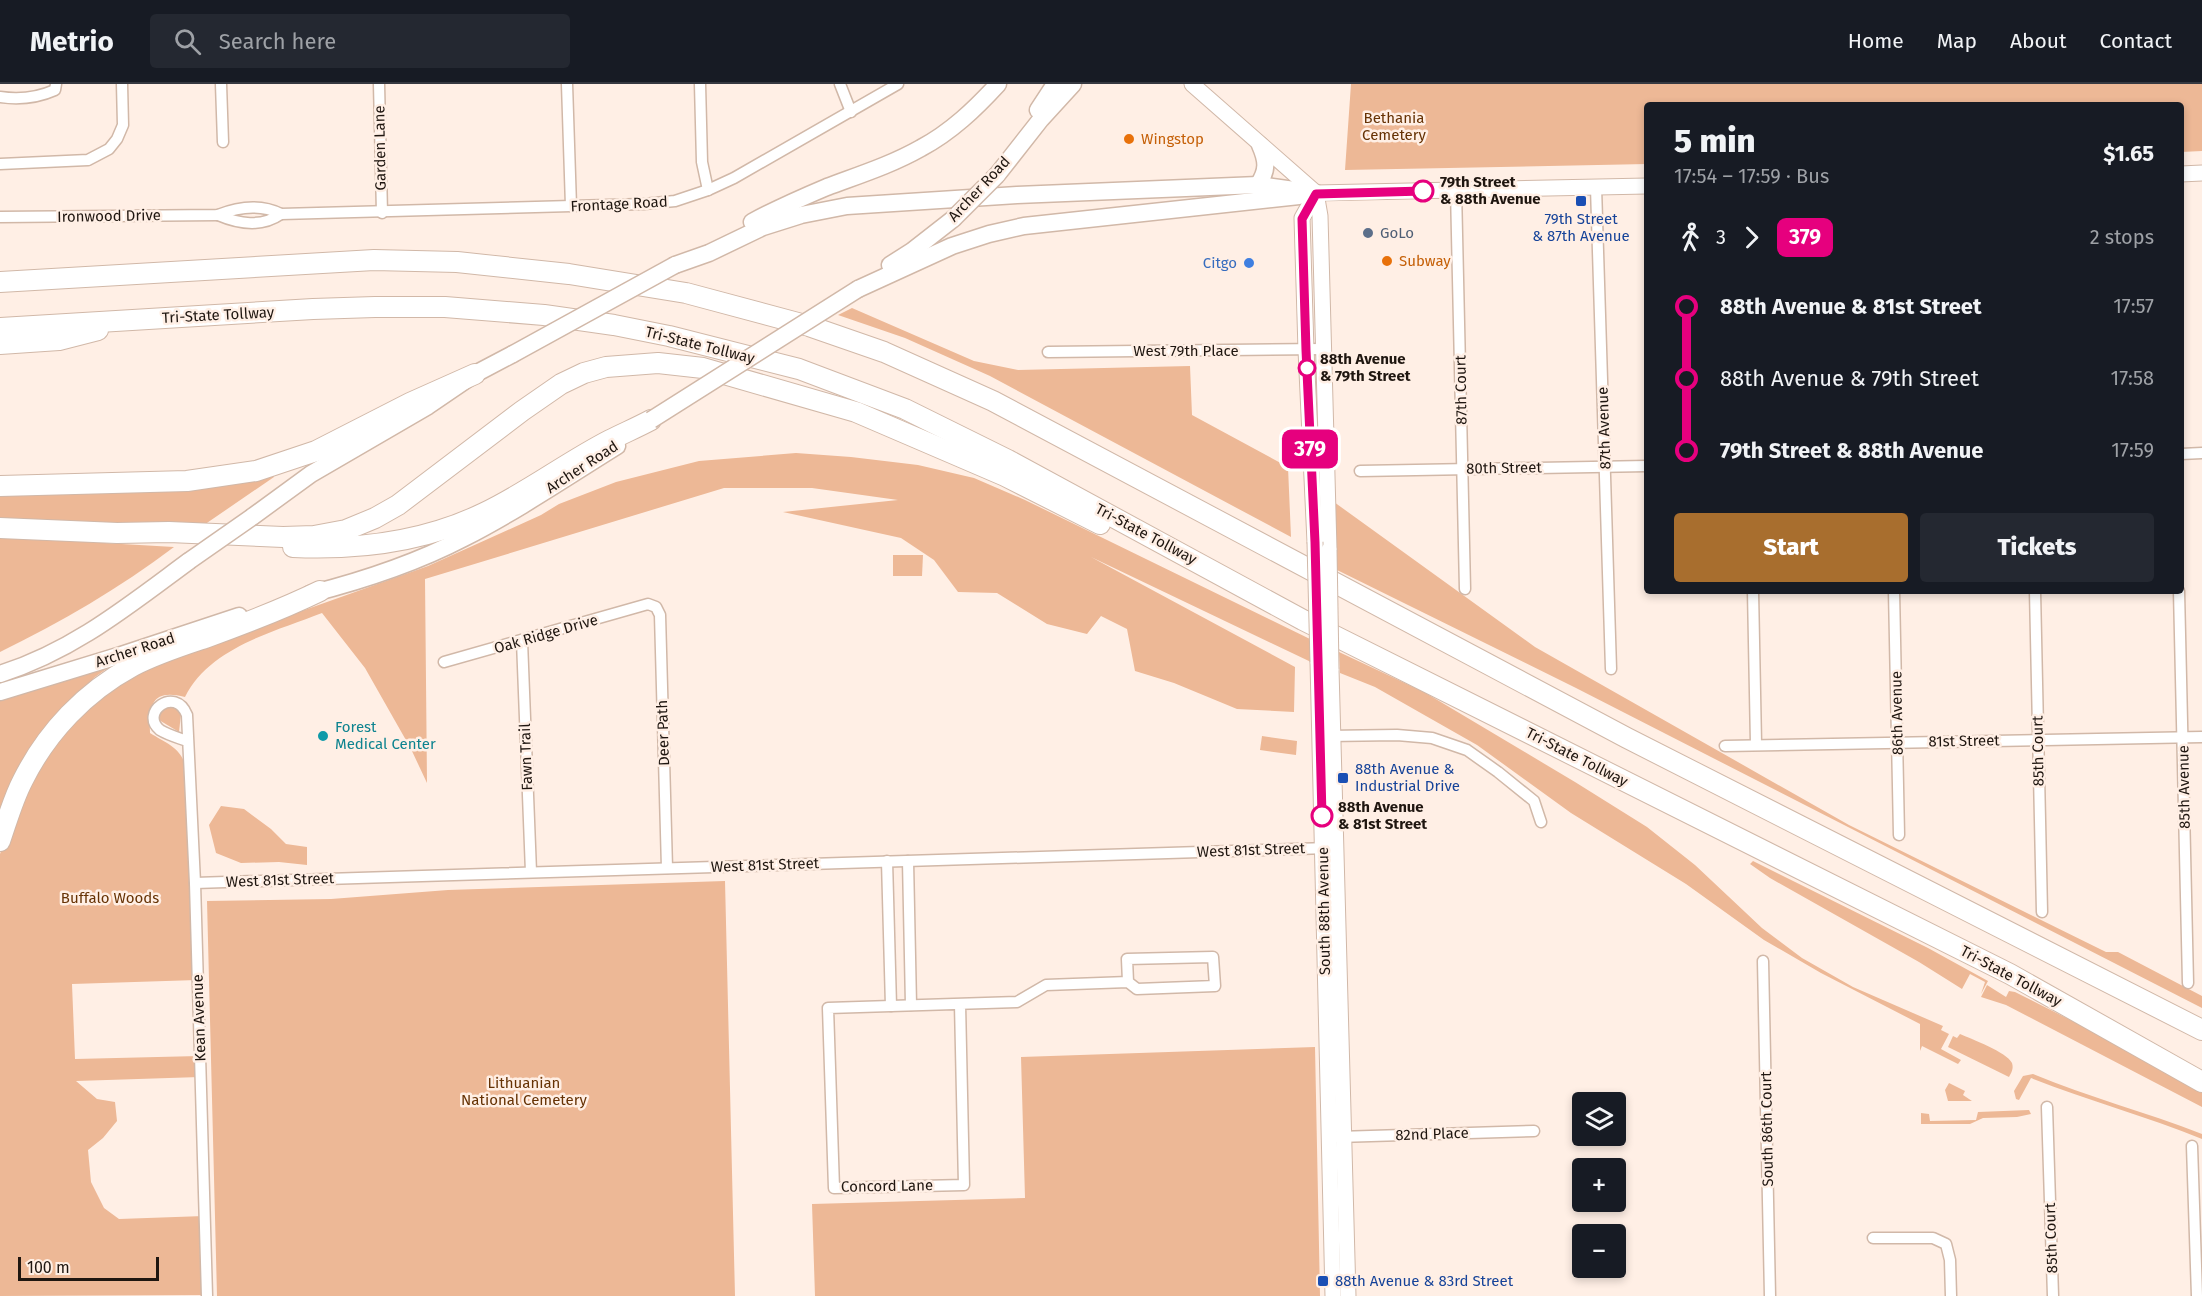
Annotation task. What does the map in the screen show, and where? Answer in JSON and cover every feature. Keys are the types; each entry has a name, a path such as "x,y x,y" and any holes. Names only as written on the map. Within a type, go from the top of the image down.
{"highway":[{"path":"0,282 374,260 457,262 569,274 686,293 809,326 884,352 993,401 1628,738 2202,1030"},
{"name":"Tri-State Tollway","path":"0,328 334,308 445,307 544,315 669,336 799,369 905,409 1008,460 1303,620 2010,974 2202,1082"},
{"path":"0,344 59,340 140,320"},
{"path":"0,528 283,537 314,536 346,530 398,505 561,384 584,373 606,367 658,363 703,368 856,412 1005,476 1118,533 1179,551"},
{"path":"0,486 125,483 224,477 256,471 316,451 410,403 475,374"},
{"path":"117,533 171,542 223,545 353,548 388,544 437,531 483,514 610,440 651,420"},
{"path":"0,492 125,483"},
{"path":"0,840 22,782 35,759 60,724 99,688 133,666 164,652 291,605 320,591"}],"main road":[{"path":"708,250 788,204 867,174 920,149 964,118 999,84"},
{"path":"1015,150 1029,122 1055,84"},
{"name":"Archer Road","path":"0,692 320,591 432,553 465,538 617,446 651,420 858,289 952,219 997,175 1015,150 1073,84"},
{"path":"1258,185 1266,169 1266,159 1260,145"},
{"path":"708,250 763,227 801,215 847,206 1017,195 1258,185 1316,194"},
{"path":"858,289 952,246 1015,228 1316,194"},
{"name":"Archer Road","path":"0,674 36,661 96,630 311,474 428,406 475,374 675,265 708,250"}],"street":[{"path":"0,98 39,98 55,90 56,84"},
{"path":"0,164 88,160 109,149 117,139 123,125 122,84"},
{"path":"221,84 223,142"},
{"name":"Garden Lane","path":"379,84 382,213"},
{"path":"567,84 571,206"},
{"path":"700,84 702,162 708,190"},
{"path":"840,84 851,112"},
{"name":"Frontage Road","path":"382,213 675,201 734,178 898,84"},
{"path":"1192,84 1316,194 1644,186"},
{"path":"2184,174 2202,173"},
{"name":"87th Avenue","path":"1596,187 1611,669"},
{"name":"87th Court","path":"1456,190 1466,589"},
{"name":"South 88th Avenue","path":"1316,194 1320,216 1329,550 1324,665"},
{"name":"South 88th Avenue","path":"1316,194 1302,219 1315,542 1324,665 1336,1137 1333,1296"},
{"name":"Ironwood Drive","path":"0,217 218,215 236,208 269,208 281,214 382,213"},
{"name":"West 79th Place","path":"1048,352 1324,349"},
{"path":"2184,453 2202,453"},
{"name":"80th Street","path":"1360,471 1644,466"},
{"path":"1753,594 1755,744"},
{"name":"86th Avenue","path":"1894,594 1899,835"},
{"name":"85th Court","path":"2035,594 2042,912"},
{"name":"85th Avenue","path":"2179,594 2188,982"},
{"name":"Oak Ridge Drive","path":"444,662 648,604"},
{"name":"Deer Path","path":"648,604 656,607 660,615 667,868"},
{"name":"Fawn Trail","path":"522,641 531,872"},
{"path":"1326,737 1397,735 1432,738 1467,750 1534,801 1541,822"},
{"name":"81st Street","path":"1725,746 2202,737"},
{"name":"Kean Avenue","path":"187,741 195,883 207,1296"},
{"name":"West 81st Street","path":"195,883 1329,848"},
{"path":"887,861 891,1006"},
{"path":"908,861 911,1005"},
{"name":"Concord Lane","path":"960,1004 964,1185 834,1188 828,1008 1017,1002 1046,985 1128,982 1137,989 1215,986 1213,957 1127,959 1128,982"},
{"name":"South 86th Court","path":"1763,961 1770,1296"},
{"name":"85th Court","path":"2047,1107 2053,1296"},
{"name":"82nd Place","path":"1336,1137 1534,1131"},
{"name":"South 88th Avenue","path":"1336,1137 1348,1296"},
{"path":"2192,1146 2197,1296"},
{"path":"1873,1238 1933,1238 1947,1244 1951,1296"}],"green space":[{"name":"Bethania Cemetery","path":"1351,84 2202,84 2202,151 2184,152 2184,102 1644,102 1644,164 1345,170"},
{"path":"852,308 974,361 1018,370 1190,366 1192,415 1288,467 1291,537 990,376 905,338 838,315"},
{"name":"Buffalo Woods","path":"796,453 918,465 974,478 1025,500 1310,639 1311,662 1091,557 1295,667 1294,712 1237,709 1174,683 1135,671 1127,629 1101,616 1087,634 1047,624 997,593 958,592 934,560 901,538 783,512 898,500 812,488 724,488 425,579 427,783 411,749 365,668 322,613 245,643 210,665 185,697 165,695 159,697 150,714 150,733 177,751 186,768 197,980 72,984 75,1059 199,1056 200,1077 76,1081 97,1099 115,1102 117,1121 103,1138 88,1150 91,1182 104,1208 119,1219 204,1216 207,1295 0,1296 0,854 17,805 48,745 130,672 428,566 541,515 559,504 616,482 699,461"},
{"path":"272,471 274,477 201,527 0,522 0,496 107,491"},
{"path":"1334,502 1535,647 1849,825 2106,952 2118,952 2202,996 2202,1008 1576,688 1337,570"},
{"path":"0,537 174,547 90,604 0,652"},
{"path":"893,555 923,555 922,576 893,576"},
{"path":"1339,652 1424,692 1647,827 1695,865 1762,928 1802,958 1853,987 1943,1026 1941,1030 1949,1034 1941,1049 1961,1060 1958,1064 1922,1046 1920,1051 1920,1024 1821,973 1764,940 1686,884 1571,813 1477,745 1375,687 1340,673"},
{"path":"115,663 95,677 63,709 0,828 0,699"},
{"path":"174,706 181,714 179,732 159,720 161,707"},
{"path":"1262,736 1297,741 1296,755 1260,750"},
{"path":"221,806 244,809 271,829 286,844 307,847 307,865 279,862 241,863 216,853 209,825"},
{"path":"1753,861 1928,948 1988,981 1981,994 1985,982 1970,974 1962,989 1919,962 1770,878 1750,864"},
{"name":"Lithuanian National Cemetery","path":"725,881 735,1296 217,1296 207,901 331,899 448,890"},
{"path":"1987,985 2006,997 2009,991 2015,992 2110,1040 2202,1093 2202,1107 2006,1005 1981,997"},
{"path":"1960,1034 1996,1050 2009,1059 2013,1067 2009,1077 1948,1047 1953,1036 1957,1038"},
{"path":"1315,1047 1320,1296 815,1296 812,1204 1025,1198 1021,1057"},
{"path":"2033,1074 2202,1134 2202,1139 2031,1078 2019,1100 2016,1099 2014,1091 2023,1076"},
{"path":"1949,1083 1965,1091 1963,1095 1972,1101 1948,1101 1945,1090"},
{"path":"2029,1110 2031,1114 2017,1117 1983,1118 1970,1124 1921,1124 1921,1113 1929,1114 1930,1121 1976,1120 1978,1112"}],"bus line":[{"name":"379","path":"1322,816 1315,542 1302,219 1316,194 1423,191"}],"place":[{"name":"Wingstop","path":"1129,139"},
{"name":"79th Street & 88th Avenue","path":"1423,191"},
{"name":"79th Street & 87th Avenue","path":"1581,201"},
{"name":"GoLo","path":"1368,233"},
{"name":"Subway","path":"1387,261"},
{"name":"Citgo","path":"1249,263"},
{"name":"88th Avenue & 79th Street","path":"1307,368"},
{"name":"Forest Medical Center","path":"323,736"},
{"name":"88th Avenue & Industrial Drive","path":"1343,778"},
{"name":"88th Avenue & 81st Street","path":"1322,816"},
{"name":"88th Avenue & 83rd Street","path":"1323,1281"}]}
